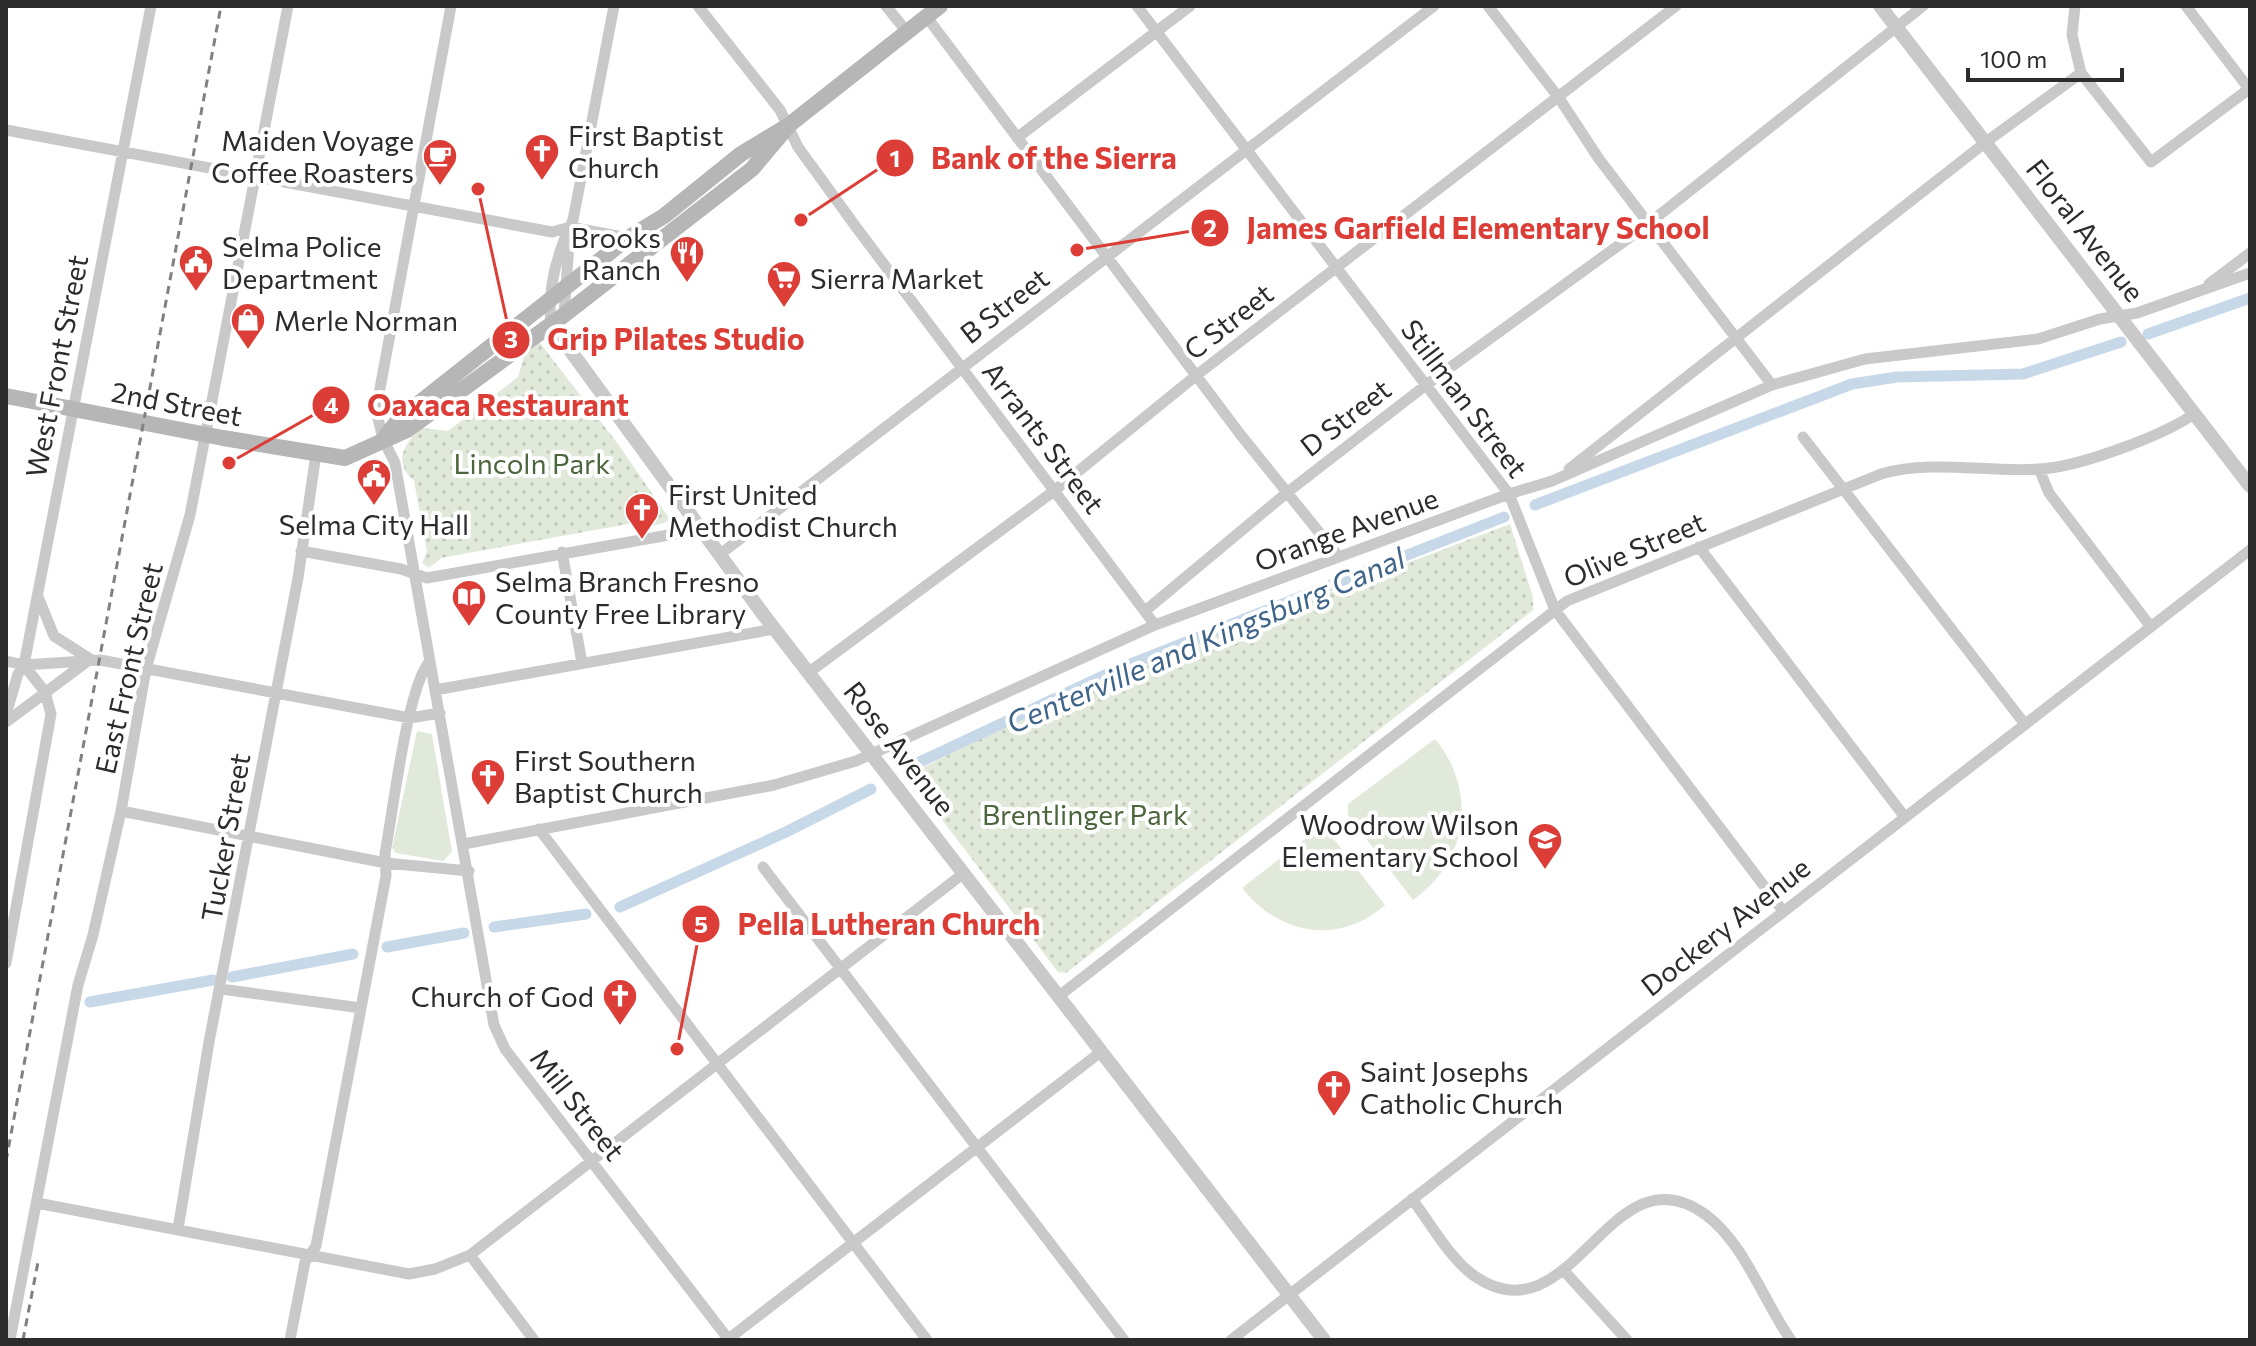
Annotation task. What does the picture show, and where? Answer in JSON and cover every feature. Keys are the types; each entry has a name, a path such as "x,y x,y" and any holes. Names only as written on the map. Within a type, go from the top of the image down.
{"main road":[{"path":"383,439 399,419 556,298 628,238 664,216 741,154 789,125 933,11"},
{"name":"2nd Street","path":"6,396 205,435 345,458 407,430 558,324 752,169 789,125"}],"street":[{"name":"West Front Street","path":"6,714 18,674 24,665 38,597 151,6"},
{"name":"East Front Street","path":"10,1340 78,985 93,935 121,811 146,669 187,528 288,6"},
{"name":"Mill Street","path":"451,6 376,410 383,439 395,463 498,1037 728,1340"},
{"path":"558,324 556,298 614,6"},
{"name":"Arrants Street","path":"698,6 789,125 798,147 1155,625"},
{"path":"886,6 907,32"},
{"name":"Stillman Street","path":"1137,6 1509,494 1555,610 1783,911"},
{"path":"1018,137 1190,6"},
{"name":"B Street","path":"719,555 1434,6"},
{"path":"1488,6 1559,98 1599,159 1772,385"},
{"name":"C Street","path":"808,673 1054,491 1198,374 1676,6"},
{"name":"Floral Avenue","path":"1880,6 2250,486"},
{"name":"D Street","path":"1145,611 1289,491 1426,385 1648,224 1923,6"},
{"path":"2075,6 2072,35 2081,73 2151,162 2249,89 2186,6"},
{"path":"933,11 1018,137 1240,434 1289,491 1339,557"},
{"path":"1552,481 1986,142 2081,73"},
{"path":"6,130 554,232 570,227 628,238"},
{"path":"558,324 556,298 560,245 570,227"},
{"path":"2199,292 2250,253"},
{"name":"Orange Avenue","path":"464,844 774,785 871,755 1155,625 1509,494 1552,481 1772,385 1865,359 2038,339 2199,292 2250,273"},
{"name":"Rose Avenue","path":"558,324 694,523 1324,1340"},
{"name":"Olive Street","path":"1059,996 1578,595 1842,488 1907,469 2039,469 2115,449 2169,428 2194,414"},
{"path":"1803,437 2024,723"},
{"name":"Tucker Street","path":"178,1229 251,836 316,454"},
{"path":"2039,469 2049,493 2151,627"},
{"path":"301,551 427,578 680,533 694,523"},
{"path":"1699,547 1904,816"},
{"name":"Dockery Avenue","path":"1231,1340 2250,550"},
{"path":"562,552 582,663"},
{"path":"38,597 54,636 90,659"},
{"path":"435,690 774,629"},
{"path":"6,722 90,659"},
{"path":"6,661 24,665 90,659 410,718 440,713"},
{"path":"290,1340 305,1262 316,1246 361,1008 410,718 421,671 430,661"},
{"path":"6,963 51,714 45,692 24,665"},
{"path":"121,811 386,863 469,871"},
{"path":"539,829 927,1340"},
{"path":"763,867 1124,1340"},
{"path":"37,1203 409,1274 435,1269 470,1255 964,873"},
{"path":"221,989 361,1008"},
{"path":"728,1340 1102,1051"},
{"path":"1412,1199 1466,1269 1492,1287 1531,1292 1543,1289 1566,1273 1634,1208 1662,1200 1684,1203 1706,1214 1727,1237 1791,1340"},
{"path":"470,1255 534,1340"},
{"path":"1566,1273 1627,1340"}],"green space":[{"name":"Lincoln Park","path":"540,343 618,444 669,518 667,522 641,529 634,523 441,558 429,568 422,563 427,552 414,481 404,467 403,453 422,428 448,431 518,377 525,353"},
{"name":"Brentlinger Park","path":"1510,524 1533,597 1533,610 1066,973 1058,972 908,775 1041,708 1142,664"},
{"path":"417,731 432,734 452,852 443,861 396,853 392,848"},
{"path":"1435,739 1449,759 1457,781 1461,824 1446,866 1432,884 1413,900 1348,815 1348,804"},
{"path":"1318,829 1326,829 1385,905 1367,918 1329,930 1310,930 1291,925 1257,904 1242,888"}],"waterway":[{"name":"Centerville and Kingsburg Canal","path":"2148,334 2250,298"},
{"name":"Centerville and Kingsburg Canal","path":"1535,505 1852,384 1897,377 2023,374 2121,342"},
{"name":"Centerville and Kingsburg Canal","path":"909,767 1120,668 1504,517"},
{"name":"Centerville and Kingsburg Canal","path":"620,907 786,832 871,789"},
{"name":"Centerville and Kingsburg Canal","path":"494,927 586,914"},
{"name":"Centerville and Kingsburg Canal","path":"387,947 464,933"},
{"name":"Centerville and Kingsburg Canal","path":"232,977 353,954"},
{"name":"Centerville and Kingsburg Canal","path":"90,1002 213,980"}],"railway":[{"path":"6,1161 221,6"},
{"path":"23,1340 38,1262"}],"place":[{"name":"First Baptist Church","path":"542,182"},
{"name":"Maiden Voyage Coffee Roasters","path":"440,187"},
{"name":"Grip Pilates Studio","path":"478,189"},
{"name":"Bank of the Sierra","path":"801,220"},
{"name":"James Garfield Elementary School","path":"1077,250"},
{"name":"Brooks Ranch","path":"687,284"},
{"name":"Selma Police Department","path":"196,293"},
{"name":"Sierra Market","path":"784,309"},
{"name":"Merle Norman","path":"248,351"},
{"name":"Oaxaca Restaurant","path":"229,463"},
{"name":"Selma City Hall","path":"374,507"},
{"name":"First United Methodist Church","path":"642,541"},
{"name":"Selma Branch Fresno County Free Library","path":"469,628"},
{"name":"First Southern Baptist Church","path":"488,807"},
{"name":"Woodrow Wilson Elementary School","path":"1545,871"},
{"name":"Church of God","path":"620,1027"},
{"name":"Pella Lutheran Church","path":"677,1049"},
{"name":"Saint Josephs Catholic Church","path":"1334,1118"}]}
